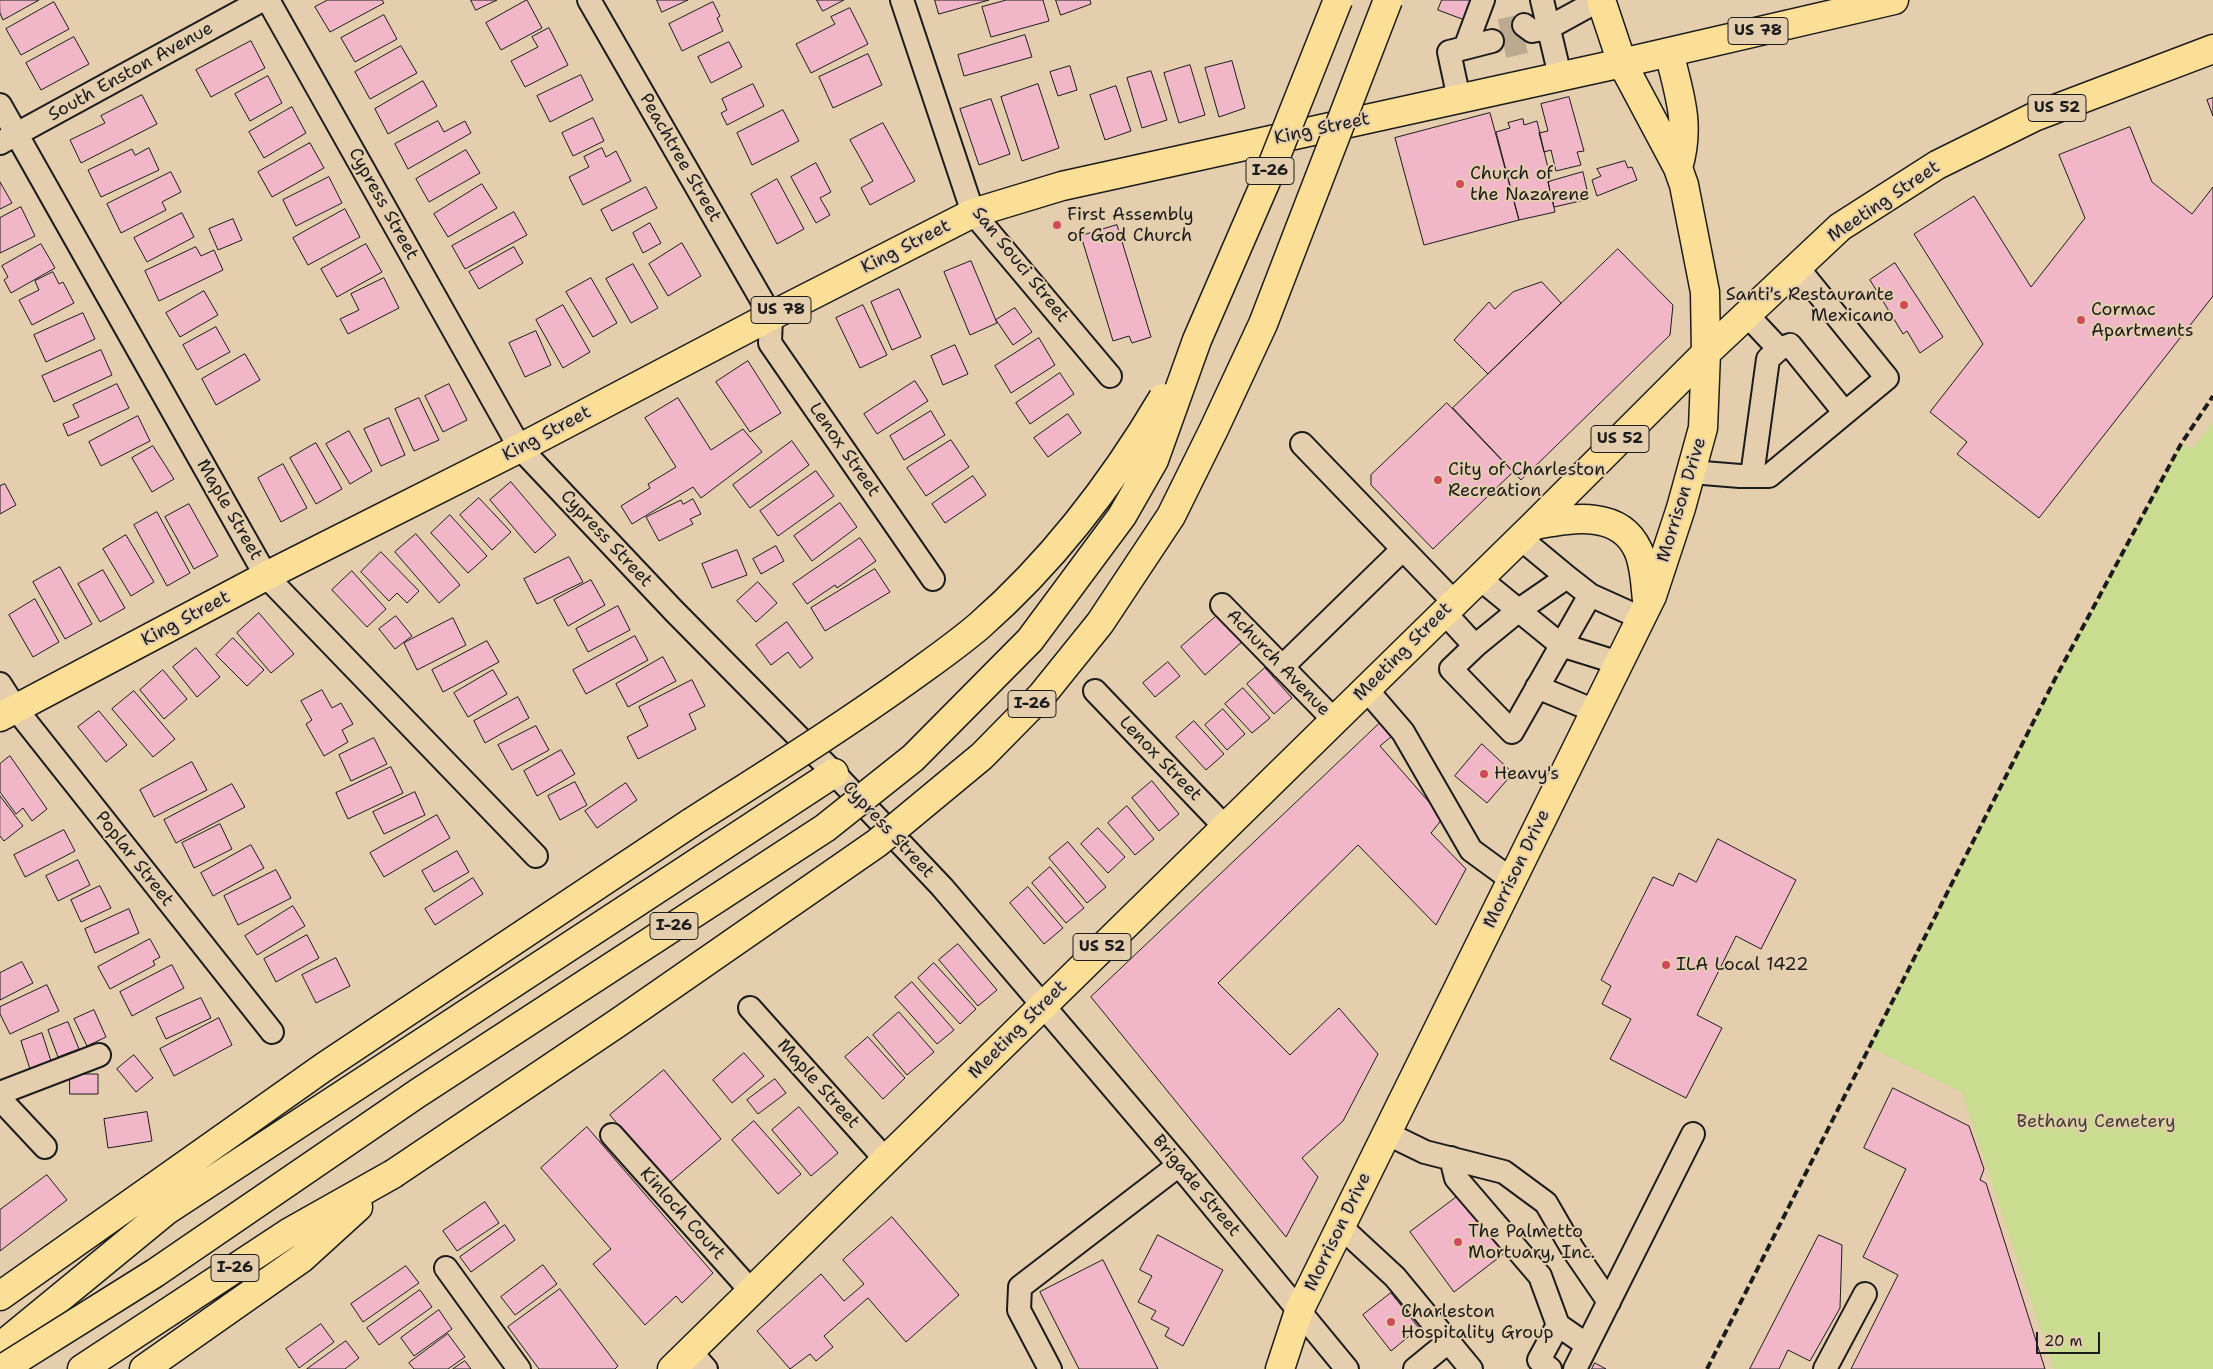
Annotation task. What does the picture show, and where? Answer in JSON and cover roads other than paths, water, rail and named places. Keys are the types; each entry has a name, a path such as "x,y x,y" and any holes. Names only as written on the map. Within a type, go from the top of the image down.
{"main road":[{"name":"I-26","path":"2,1369 155,1273 418,1093 825,828 912,758 1030,640 1122,516 1154,460 1197,340 1266,181 1338,0"},
{"name":"I-26","path":"82,1369 290,1232 394,1174 619,1022 877,843 982,756 1042,695 1100,623 1171,516 1214,429 1262,324 1388,0"},
{"name":"Morrison Drive","path":"1280,1369 1299,1311 1644,612 1678,516 1703,428 1706,353 1705,292 1684,186 1678,168 1622,63 1600,0"},
{"name":"King Street","path":"8,713 266,576 520,448 771,316 974,213 1062,186 1622,63 1894,0"},
{"name":"Meeting Street","path":"690,1363 752,1292 1225,826 1527,532 1706,353 1840,227 1937,165 2034,117 2213,49"},
{"path":"1669,52 1684,115 1683,150 1678,168"},
{"path":"0,1296 324,1067 692,822 853,720 979,626 1023,584 1072,529 1133,448 1197,340"},
{"path":"1527,532 1586,518 1606,522 1622,530 1638,550 1642,562 1644,612"},
{"path":"0,1347 167,1210 834,773"},
{"path":"144,1369 302,1258 394,1174"}],"street":[{"name":"South Enston Avenue","path":"8,139 262,0"},
{"name":"Cypress Street","path":"268,0 520,448 674,611 834,773 942,887 1044,1004"},
{"name":"Peachtree Street","path":"588,0 771,316"},
{"name":"San Souci Street","path":"902,0 974,213 1110,376"},
{"path":"1465,48 1484,0"},
{"path":"1542,0 1533,31 1560,76"},
{"path":"1533,31 1600,0"},
{"path":"1459,98 1449,52 1498,39"},
{"name":"Maple Street","path":"0,105 8,139 266,576 536,856"},
{"path":"1691,472 1770,476 1887,378 1797,267"},
{"path":"1747,315 1779,349"},
{"name":"Lenox Street","path":"771,316 770,343 933,579"},
{"path":"1752,476 1768,359 1779,349 1790,345 1845,413"},
{"path":"1302,444 1403,549 1449,607 1475,646"},
{"path":"1527,532 1567,577 1590,595 1644,612"},
{"path":"1282,667 1403,549"},
{"path":"1567,577 1520,610 1475,646 1451,669 1512,732 1590,595"},
{"path":"1479,578 1561,645 1619,663"},
{"name":"Achurch Avenue","path":"1222,605 1334,720"},
{"name":"Poplar Street","path":"0,684 8,713 272,1032"},
{"path":"1537,687 1595,711"},
{"path":"1366,689 1403,732 1470,850 1512,880"},
{"name":"Lenox Street","path":"1095,691 1225,826"},
{"name":"Brigade Street","path":"1044,1004 1347,1369"},
{"name":"Maple Street","path":"750,1008 886,1160"},
{"path":"0,1093 99,1055"},
{"path":"0,1099 45,1148"},
{"path":"1386,1133 1425,1152 1504,1172 1546,1202 1572,1248 1609,1302"},
{"path":"1575,1369 1693,1134"},
{"name":"Kinloch Court","path":"612,1135 752,1292"},
{"path":"1451,1158 1456,1178 1540,1276 1558,1325 1587,1345"},
{"path":"1050,1369 1019,1310 1020,1287 1179,1166"},
{"path":"1341,1227 1395,1277 1471,1369"},
{"path":"446,1268 520,1369"},
{"path":"1824,1369 1865,1294"},
{"path":"1550,1369 1539,1360 1558,1325"},
{"path":"1415,1369 1448,1342"}],"tunnel":[{"path":"1500,30 1524,25"},
{"path":"1504,47 1527,42"}],"railway":[{"path":"1707,1369 2055,679 2181,444 2213,396"}],"place":[{"name":"Church of the Nazarene","path":"1460,184"},
{"name":"First Assembly of God Church","path":"1057,225"},
{"name":"Santi's Restaurante Mexicano","path":"1904,305"},
{"name":"Cormac Apartments","path":"2081,320"},
{"name":"City of Charleston Recreation","path":"1438,480"},
{"name":"Heavy's","path":"1484,774"},
{"name":"ILA Local 1422","path":"1666,965"},
{"name":"The Palmetto Mortuary, Inc.","path":"1458,1242"},
{"name":"Charleston Hospitality Group","path":"1391,1322"}],"park label":[{"name":"Bethany Cemetery","path":"2096,1122"}]}
